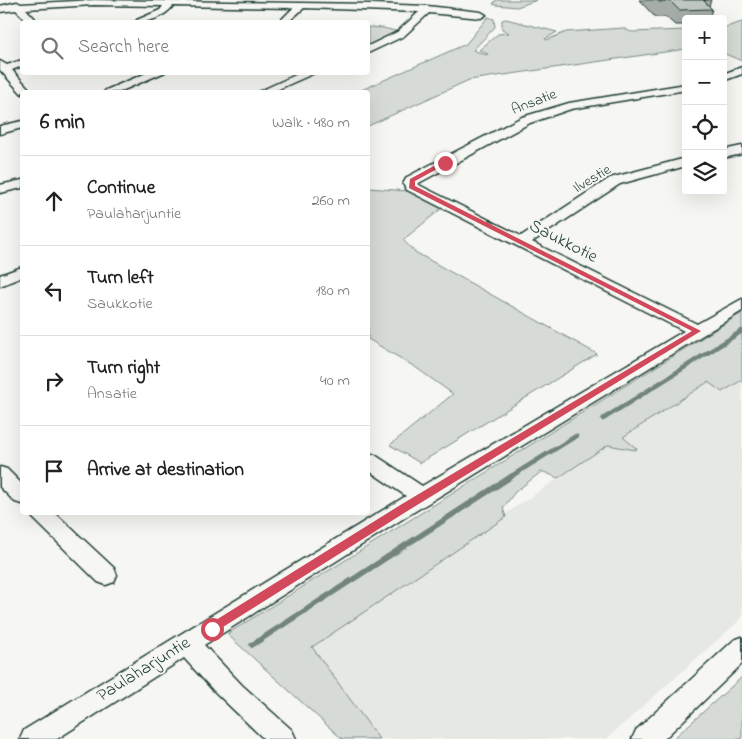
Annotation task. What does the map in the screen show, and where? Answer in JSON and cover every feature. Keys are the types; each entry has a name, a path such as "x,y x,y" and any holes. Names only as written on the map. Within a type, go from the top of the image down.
{"street":[{"path":"0,9 50,1 427,9 480,15"},
{"path":"145,20 163,12 170,4"},
{"path":"17,5 31,20"},
{"path":"285,20 301,6"},
{"path":"370,49 403,33 427,9"},
{"path":"2,66 20,63"},
{"path":"2,66 24,90"},
{"path":"727,76 742,70"},
{"path":"115,90 152,75"},
{"path":"269,90 305,75"},
{"name":"Ansatie","path":"412,187 412,180 526,120 569,106 682,88"},
{"path":"0,130 20,125"},
{"path":"727,153 742,150"},
{"name":"Ilvestie","path":"522,242 615,181 682,163"},
{"path":"0,189 20,184"},
{"name":"Saukkotie","path":"412,187 698,331"},
{"path":"0,280 20,273"},
{"name":"Paulaharjuntie","path":"32,739 188,644 422,496 742,304"},
{"path":"370,461 422,496"},
{"path":"0,475 20,494"},
{"path":"43,515 106,575"},
{"path":"188,644 230,691 283,739"},
{"path":"645,739 742,648"}],"shaded area":[{"path":"496,0 537,0 517,7 493,4"},
{"path":"488,17 494,19 495,27 473,50 486,55 488,54 479,50 498,34 509,33 502,29 502,20 506,19 557,32 545,39 547,40 566,32 623,28 631,32 682,30 682,50 469,80 370,125 370,90 362,90 466,44"},
{"path":"742,22 742,61 727,55 727,27"},
{"path":"370,27 400,32 370,47"},
{"path":"370,188 408,191 442,208 403,240 415,252 597,354 420,463 390,445 453,394 415,367 370,340"},
{"path":"742,313 742,380 722,392 708,382 623,437 637,449 635,450 608,445 558,478 541,472 515,492 503,508 506,517 312,647 379,739 342,739 227,634"},
{"path":"742,378 742,618 606,739 372,739 285,662 608,445 710,381"},
{"path":"742,677 742,739 673,739"}],"building":[{"path":"657,0 703,0 712,9 679,10 670,1 659,2"}],"waterway":[{"path":"603,419 742,331"},
{"path":"510,477 576,436"},
{"path":"252,645 512,476"}],"route":[{"path":"212,629 405,507 698,331 412,187 410,184 412,180 445,163"}]}
